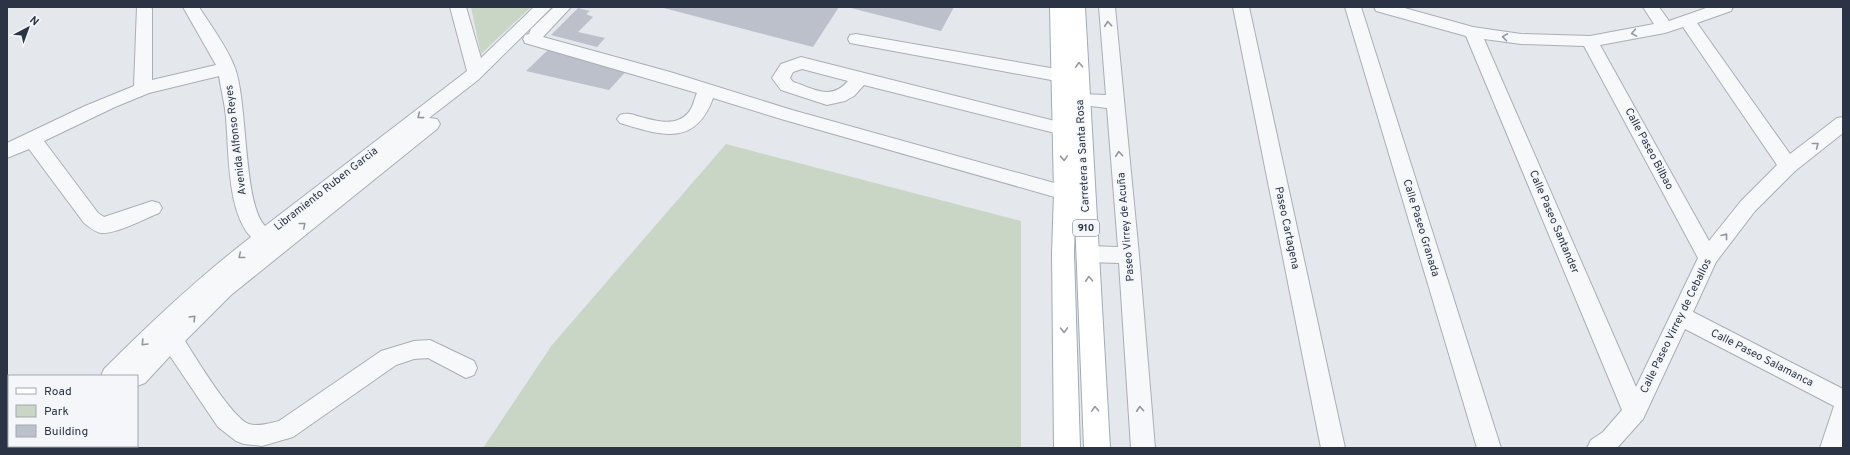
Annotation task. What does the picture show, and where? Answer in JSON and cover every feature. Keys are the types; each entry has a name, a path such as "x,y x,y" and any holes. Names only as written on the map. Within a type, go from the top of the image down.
{"main road":[{"name":"Carretera a Santa Rosa","path":"1059,7 1065,193 1063,253 1067,448"},
{"name":"Carretera a Santa Rosa","path":"1076,7 1097,448"}],"street":[{"name":"Avenida Alfonso Reyes","path":"190,7 226,68 235,116 243,200 255,228 271,241"},
{"path":"458,7 476,72"},
{"name":"Libramiento Ruben Garcia","path":"113,375 167,332 196,315 271,241 476,72 544,7"},
{"name":"Libramiento Ruben Garcia","path":"271,241 481,83 531,39 563,7"},
{"name":"Paseo Virrey de Acuña","path":"1107,7 1114,102 1129,255 1143,448"},
{"name":"Paseo Cartagena","path":"1241,7 1332,448"},
{"name":"Calle Paseo Granada","path":"1353,7 1489,448"},
{"path":"1382,7 1473,32 1522,39 1561,41 1590,41 1664,28 1725,7"},
{"path":"1651,7 1664,28"},
{"path":"143,89 144,9"},
{"path":"1687,21 1788,166"},
{"name":"Calle Paseo Santander","path":"1473,32 1635,412"},
{"path":"531,39 707,89 794,117 1065,193"},
{"path":"856,39 1062,76"},
{"name":"Calle Paseo Bilbao","path":"1590,41 1708,258"},
{"path":"7,151 143,89 226,68"},
{"path":"860,78 1063,128"},
{"path":"626,119 668,129 685,125 695,117 707,89"},
{"path":"1080,100 1114,102"},
{"name":"Calle Paseo Virrey de Ceballos","path":"1599,448 1611,439 1635,412 1708,258 1748,206 1788,166 1843,123"},
{"path":"33,140 91,218 101,225 116,222 152,208"},
{"path":"1088,254 1129,255"},
{"name":"Calle Paseo Salamanca","path":"1680,316 1843,400"},
{"path":"167,332 226,420 244,434 262,435 285,430 389,358 414,350 430,349 466,368"},
{"name":"Libramiento Ruben Garcia","path":"138,375 167,332"},
{"path":"1832,448 1843,411"}],"green space":[{"path":"471,7 531,7 481,54"},
{"path":"726,144 1021,221 1021,448 483,448 552,345"}],"building":[{"path":"660,7 839,7 813,47"},
{"path":"847,7 954,7 941,31"},
{"path":"578,8 590,11 586,14 593,17 578,32 605,38 597,47 551,35"},
{"path":"549,49 630,67 609,90 526,71"}]}
